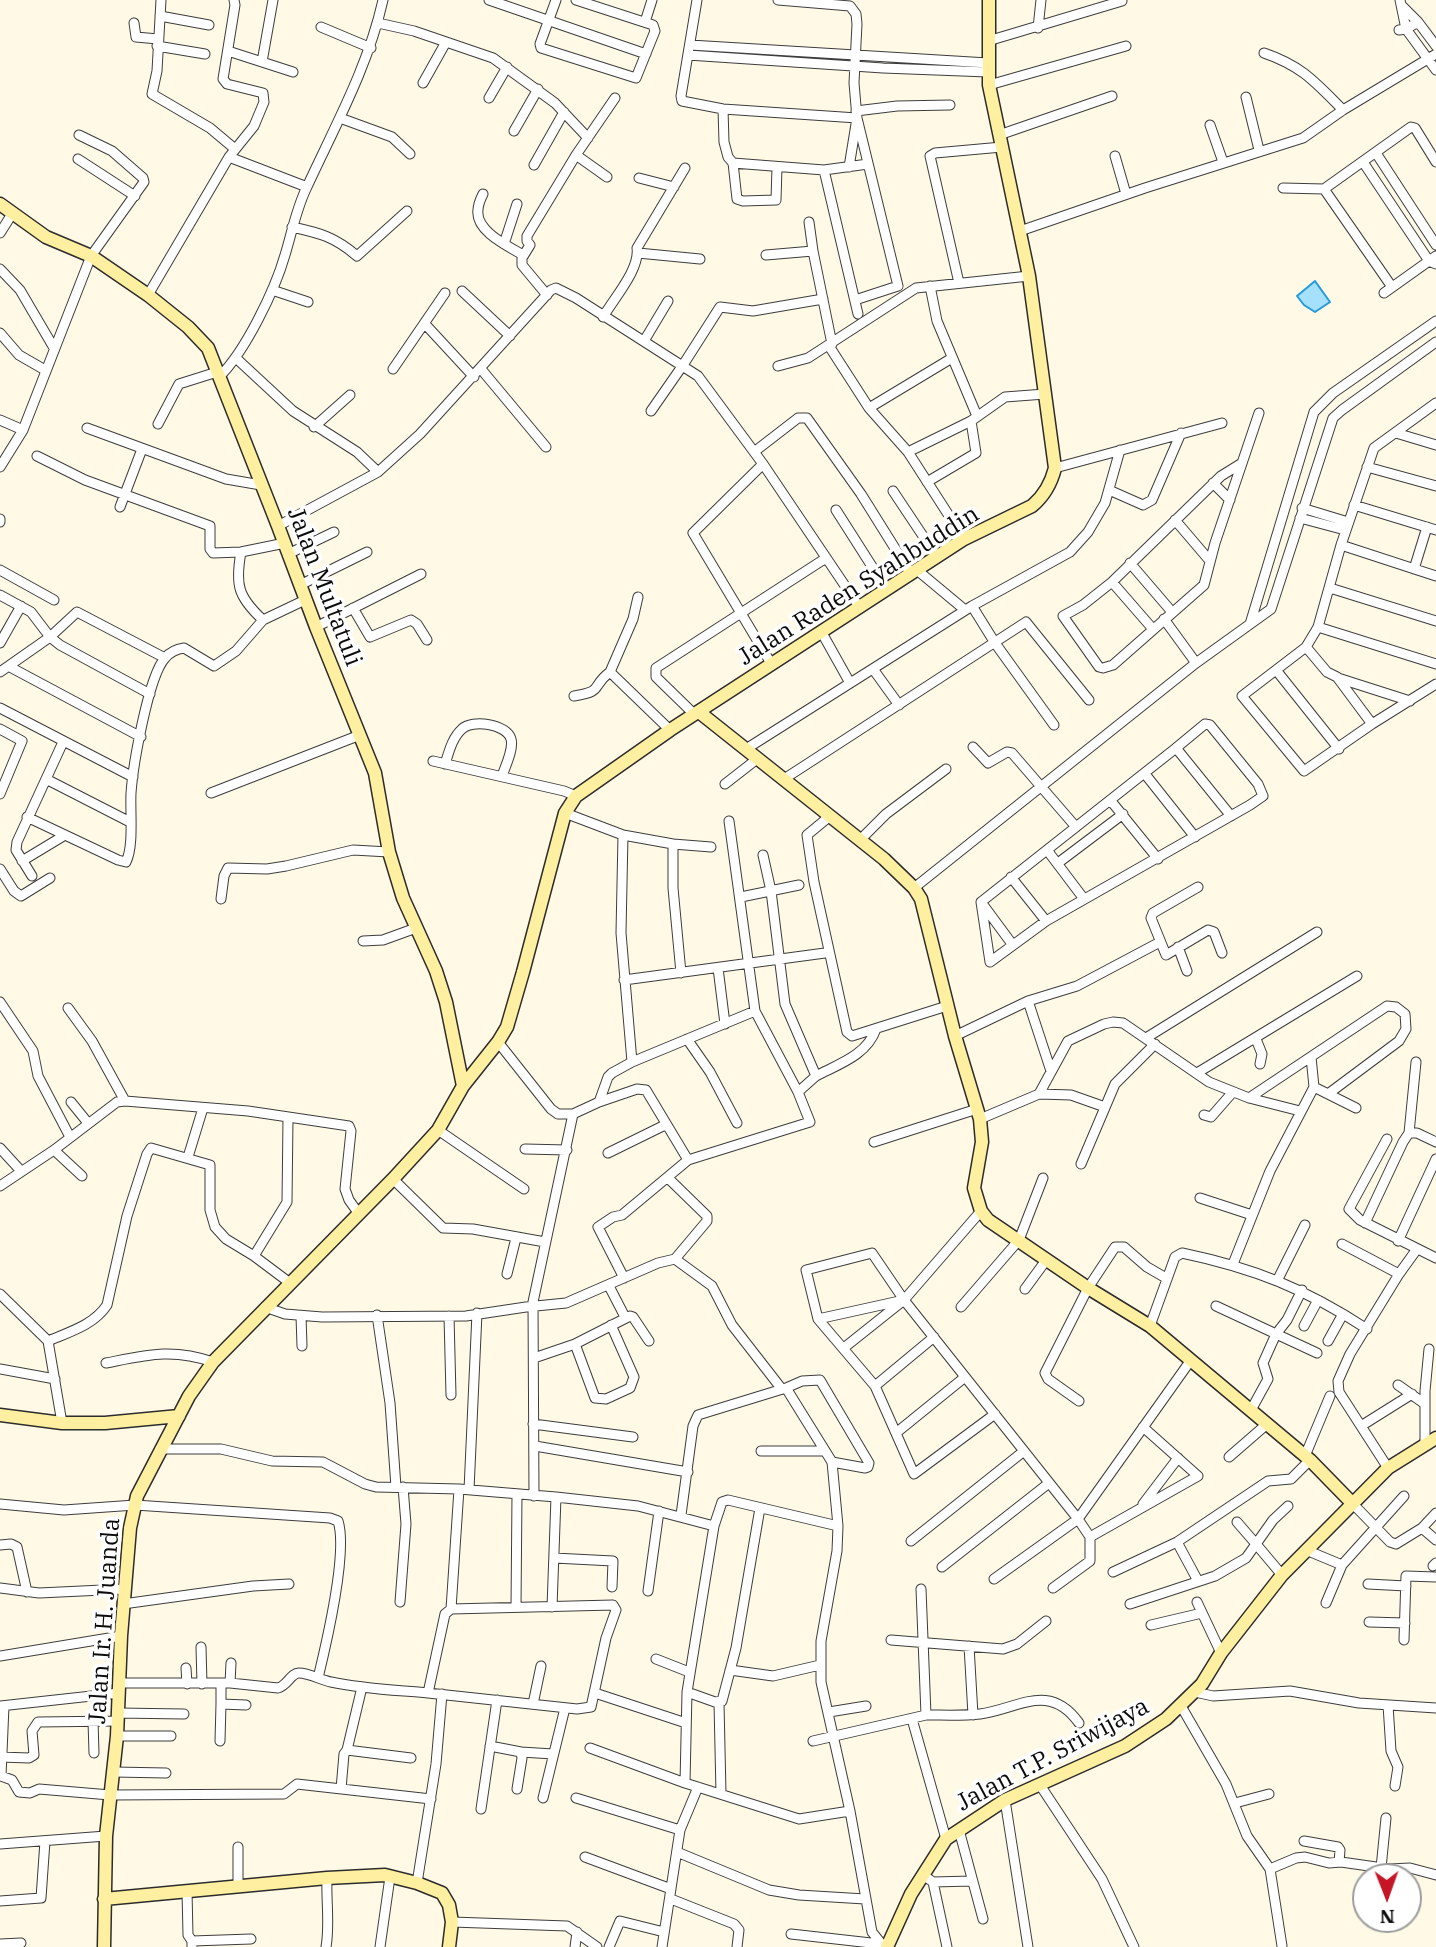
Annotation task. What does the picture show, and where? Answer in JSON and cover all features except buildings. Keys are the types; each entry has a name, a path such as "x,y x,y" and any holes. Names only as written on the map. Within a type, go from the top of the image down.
{"main road":[{"path":"989,0 988,74 1029,276 1055,468"},
{"name":"Jalan Multatuli","path":"0,204 46,237 91,256 148,295 201,339 208,348 375,773 389,852 403,898 436,971 446,1002 463,1086"},
{"name":"Jalan Raden Syahbuddin","path":"463,1086 507,1027 565,813 576,796 670,730 964,539 1032,506 1045,493 1055,468"},
{"path":"697,714 746,749 884,859 914,888 921,899 955,1036 979,1114 982,1142 974,1188 981,1211 988,1220 1088,1288 1150,1326 1307,1458 1352,1503"},
{"name":"Jalan Ir. H. Juanda","path":"104,1947 106,1836 117,1736 124,1589 135,1505 160,1449 199,1379 265,1307 359,1214 438,1130 463,1086"},
{"path":"0,1415 62,1423 105,1423 179,1416"},
{"name":"Jalan T.P. Sriwijaya","path":"883,1946 911,1894 928,1878 946,1839 1005,1800 1125,1746 1166,1719 1195,1692 1221,1653 1282,1575 1388,1468 1431,1441"},
{"path":"104,1899 358,1875 390,1877 442,1893 449,1905 452,1922 449,1947"}],"street":[{"path":"161,0 153,96 210,128 232,153 307,187"},
{"path":"148,295 232,153 254,126 264,96 259,92 224,82 223,79 236,5 234,0"},
{"path":"262,62 273,0"},
{"path":"158,424 176,387 184,382 218,374 237,359 272,290 307,187 371,48 383,0"},
{"path":"489,0 646,54"},
{"path":"556,0 540,44 543,49 634,79 639,76 655,28 645,22 576,0"},
{"path":"645,22 652,0"},
{"path":"696,0 682,102 723,109 856,114 897,106 950,105"},
{"path":"778,0 834,2 850,6 856,15 856,114 849,167"},
{"path":"1038,28 1041,0"},
{"path":"988,41 1122,1"},
{"path":"1401,3 1436,46"},
{"path":"1401,3 1402,29 1433,57 1436,70"},
{"path":"160,16 209,25"},
{"path":"1402,29 1418,22"},
{"path":"134,23 136,37 205,54"},
{"path":"378,23 493,58 538,89 588,138"},
{"path":"321,27 371,48"},
{"path":"423,83 446,42"},
{"path":"753,54 799,62 988,74 1126,46"},
{"path":"689,50 883,57 988,74"},
{"path":"228,51 293,72"},
{"path":"799,62 800,52"},
{"path":"1264,53 1302,70 1343,110"},
{"path":"883,57 883,68"},
{"path":"1020,231 1259,150 1303,138 1343,110 1433,57"},
{"path":"489,98 507,67"},
{"path":"514,131 538,89"},
{"path":"959,283 930,156 1000,141 1112,96"},
{"path":"1246,97 1259,150"},
{"path":"547,295 522,265 523,255 530,245 527,236 576,155 615,98"},
{"path":"723,109 724,142 733,163 737,199 776,200 777,167"},
{"path":"534,165 564,112"},
{"path":"855,300 898,286 856,114"},
{"path":"340,118 392,137 410,154"},
{"path":"1210,125 1223,162"},
{"path":"1283,188 1324,189 1413,128 1436,162"},
{"path":"1,462 23,430 91,256 143,184 143,178 112,151 79,135"},
{"path":"1376,153 1436,245"},
{"path":"576,155 607,177"},
{"path":"1115,156 1126,194"},
{"path":"78,159 135,195"},
{"path":"1363,162 1434,261 1384,293"},
{"path":"733,163 824,170 868,164"},
{"path":"603,317 635,266 637,247 685,168"},
{"path":"824,170 858,314"},
{"path":"639,178 674,187"},
{"path":"1324,189 1392,287"},
{"path":"483,194 478,217 486,229 523,255"},
{"path":"504,244 517,204"},
{"path":"292,227 331,237 357,256 407,211"},
{"path":"0,233 12,214"},
{"path":"809,222 830,345 869,408 908,452 964,539"},
{"path":"766,256 813,251"},
{"path":"638,253 700,258"},
{"path":"0,269 20,290 54,348"},
{"path":"778,366 808,358 909,291 930,286 1029,276"},
{"path":"927,482 976,453 974,418 937,321 930,286"},
{"path":"278,526 379,472 420,434 556,288 698,376 763,464 860,608"},
{"path":"272,290 308,302"},
{"path":"462,292 510,336"},
{"path":"393,369 445,293"},
{"path":"651,411 720,307 753,310 823,299"},
{"path":"644,341 668,301"},
{"path":"1250,624 1314,412 1321,402 1436,321"},
{"path":"425,324 474,377"},
{"path":"0,333 19,355 45,370"},
{"path":"914,888 1195,663 1270,609 1333,418 1436,342"},
{"path":"869,408 952,358"},
{"path":"237,359 293,411 357,453 379,472"},
{"path":"481,369 546,447"},
{"path":"908,452 974,418 1005,397 1045,394"},
{"path":"314,427 350,395"},
{"path":"1436,403 1374,448 1341,545 1318,627 1306,647 1242,696 1304,771 1436,684"},
{"path":"1242,463 1213,483 1112,582 1083,605 1063,616 1096,664 1103,668 1113,665 1204,585 1259,413"},
{"path":"754,452 799,418 807,418 914,572 969,608 1054,725"},
{"path":"0,420 23,430"},
{"path":"1055,468 1222,422"},
{"path":"1310,425 1327,431"},
{"path":"87,428 226,479 261,485"},
{"path":"1109,490 1143,505 1148,504 1181,433"},
{"path":"1396,433 1436,445"},
{"path":"120,507 142,449"},
{"path":"746,749 969,608 1070,552 1088,532 1105,503 1120,450"},
{"path":"37,456 85,480 210,526 210,549 213,553 286,549 334,532"},
{"path":"763,464 693,533 772,665"},
{"path":"1367,467 1436,486"},
{"path":"1213,483 1230,500"},
{"path":"893,491 937,557"},
{"path":"1354,505 1432,529 1414,569"},
{"path":"836,510 887,590"},
{"path":"1301,513 1347,526"},
{"path":"1175,520 1210,561"},
{"path":"1341,545 1436,576"},
{"path":"241,552 237,570 239,589 250,608 263,620"},
{"path":"300,585 367,552"},
{"path":"697,714 656,677 655,671 826,558"},
{"path":"1130,562 1172,612"},
{"path":"0,570 54,600"},
{"path":"316,627 421,574"},
{"path":"1112,582 1152,628"},
{"path":"1330,588 1436,621"},
{"path":"0,595 21,606 38,620 50,637 60,645 150,694"},
{"path":"574,696 597,690 601,678 610,672 633,619 638,597"},
{"path":"27,817 126,862 133,777 150,694 165,658 176,649 184,648 214,666 236,651 263,620 305,600"},
{"path":"0,643 21,606"},
{"path":"354,608 370,637 411,620 427,640"},
{"path":"0,672 50,637 77,612 165,658"},
{"path":"1164,619 1195,663"},
{"path":"784,779 1026,622 1089,700"},
{"path":"1318,627 1436,664"},
{"path":"822,633 850,683"},
{"path":"1306,647 1327,671 1337,677 1410,701"},
{"path":"10,667 141,737"},
{"path":"873,669 899,705"},
{"path":"1276,670 1339,749"},
{"path":"610,672 670,730"},
{"path":"1337,677 1372,724"},
{"path":"0,708 133,777"},
{"path":"445,764 451,745 460,730 470,724 487,725 501,729 511,737 512,744 502,776"},
{"path":"1208,724 1246,768 1263,796 1046,922 990,962 981,902 1208,724"},
{"path":"0,729 22,741 0,794"},
{"path":"211,793 360,735"},
{"path":"32,876 22,862 16,846 63,742"},
{"path":"974,747 988,763 1012,752 1076,827"},
{"path":"1176,748 1231,816"},
{"path":"725,784 757,759"},
{"path":"433,761 576,796"},
{"path":"860,840 886,814 946,769"},
{"path":"1145,775 1195,837"},
{"path":"46,779 130,822"},
{"path":"1111,801 1158,859"},
{"path":"565,813 623,835 711,848"},
{"path":"1058,863 1123,814"},
{"path":"830,816 807,835 816,894 847,1032 852,1036 947,1006"},
{"path":"624,1278 598,1227 613,1217 622,1215 688,1160 809,1124 810,1118 755,1011 729,821"},
{"path":"22,862 65,835"},
{"path":"623,835 621,933 632,1062"},
{"path":"673,844 673,888 681,973"},
{"path":"221,899 224,876 228,868 267,869 354,850 389,852"},
{"path":"1047,850 1084,899"},
{"path":"763,855 771,891 785,1004 816,1076"},
{"path":"0,869 14,891 21,896 50,878"},
{"path":"1011,877 1046,922"},
{"path":"741,897 799,885"},
{"path":"1198,887 1151,915 1160,942 1166,955 1210,930 1214,932 1222,953"},
{"path":"981,902 1012,944"},
{"path":"363,941 387,939 416,928"},
{"path":"1081,1164 1117,1081 1151,1041 1317,932"},
{"path":"955,1036 1028,1001 1077,986 1160,942"},
{"path":"1178,947 1187,971"},
{"path":"624,980 825,953"},
{"path":"718,968 725,1024"},
{"path":"1197,1073 1357,976"},
{"path":"1028,1001 1051,1072"},
{"path":"0,1002 33,1051 37,1076 70,1137"},
{"path":"1249,1098 1387,1006 1396,1007 1405,1014 1406,1029 1399,1041 1328,1094"},
{"path":"68,1007 92,1041 125,1101"},
{"path":"599,1102 608,1077 632,1062 755,1011"},
{"path":"1039,1094 1068,1041 1113,1022 1123,1023 1209,1082 1232,1093 1300,1111"},
{"path":"797,1092 816,1076 856,1056 871,1040 876,1029"},
{"path":"688,1039 710,1072 737,1123"},
{"path":"1256,1039 1262,1054 1260,1064"},
{"path":"498,1042 551,1109 558,1114 573,1114 599,1102 646,1090 688,1160"},
{"path":"1233,1264 1270,1171 1314,1087 1311,1057"},
{"path":"1365,1223 1409,1133 1416,1062"},
{"path":"1314,1087 1356,1108"},
{"path":"1204,1115 1211,1116 1232,1093"},
{"path":"874,1142 979,1114 1039,1094 1071,1095 1105,1107"},
{"path":"71,1101 88,1123"},
{"path":"0,1186 54,1150 117,1102 125,1101 248,1111 349,1126 351,1131 345,1189 359,1214"},
{"path":"188,1157 203,1108"},
{"path":"534,1496 533,1306 573,1114"},
{"path":"254,1256 287,1202 288,1118"},
{"path":"608,1153 665,1125"},
{"path":"438,1130 524,1189"},
{"path":"1409,1133 1417,1133 1436,1142"},
{"path":"1387,1139 1349,1209 1365,1223 1436,1258"},
{"path":"0,1148 21,1171"},
{"path":"48,1341 86,1325 102,1314 107,1305 127,1216 151,1148 210,1165 209,1210 215,1227 226,1239 290,1283"},
{"path":"525,1149 566,1150"},
{"path":"54,1150 82,1177"},
{"path":"1398,1241 1436,1159"},
{"path":"265,1307 300,1316 449,1316 566,1303 658,1263 675,1259 707,1221 707,1216 668,1178"},
{"path":"961,1307 1019,1240 1043,1178"},
{"path":"393,1179 443,1228 473,1229 545,1242"},
{"path":"1200,1198 1252,1215"},
{"path":"845,1348 904,1300 981,1211"},
{"path":"1278,1279 1305,1225"},
{"path":"507,1274 516,1238"},
{"path":"1342,1244 1399,1274"},
{"path":"1079,1401 1048,1379 1045,1373 1088,1288 1115,1247 1119,1246 1166,1278"},
{"path":"1388,1468 1337,1387 1350,1354 1417,1249"},
{"path":"995,1414 914,1474 875,1386 818,1319 806,1270 872,1253 904,1300 995,1414 1078,1519 1090,1537 1090,1561 1053,1588"},
{"path":"1150,1326 1166,1278 1178,1254 1233,1264 1278,1279 1302,1290 1367,1329"},
{"path":"675,1259 712,1286 732,1325 783,1388 832,1462 838,1526 820,1665 823,1692 850,1811 872,1932 883,1946"},
{"path":"1025,1289 1046,1259"},
{"path":"609,1286 625,1318"},
{"path":"1251,1410 1268,1379 1264,1363 1276,1334 1287,1320 1302,1290"},
{"path":"0,1294 48,1341 62,1423"},
{"path":"818,1319 904,1300"},
{"path":"1304,1326 1318,1300"},
{"path":"1216,1306 1317,1353"},
{"path":"451,1609 464,1490 477,1313"},
{"path":"1328,1341 1343,1314"},
{"path":"377,1315 406,1524 400,1602"},
{"path":"300,1316 302,1346"},
{"path":"449,1316 451,1395"},
{"path":"534,1358 575,1344 625,1318 633,1317 649,1341"},
{"path":"575,1344 595,1398 606,1399 630,1388 634,1377 611,1325"},
{"path":"875,1386 933,1337"},
{"path":"1429,1349 1425,1404 1431,1441"},
{"path":"106,1363 172,1353 191,1354 213,1362"},
{"path":"995,1578 1078,1519 1191,1360"},
{"path":"0,1369 55,1379"},
{"path":"896,1433 965,1377"},
{"path":"681,1515 693,1426 698,1415 802,1381 820,1380 869,1462 865,1468 832,1462"},
{"path":"1398,1385 1425,1404"},
{"path":"1361,1426 1412,1394"},
{"path":"1113,1572 1177,1542 1268,1481 1291,1479 1307,1458 1330,1396"},
{"path":"533,1424 633,1437"},
{"path":"1230,1457 1267,1424"},
{"path":"1090,1537 1198,1476 1143,1427"},
{"path":"534,1446 688,1472"},
{"path":"160,1449 221,1448 272,1461 323,1462 370,1486 464,1490 638,1506 714,1525"},
{"path":"761,1451 825,1451"},
{"path":"911,1541 1024,1451"},
{"path":"1140,1509 1178,1458"},
{"path":"942,1567 1049,1483"},
{"path":"516,1607 517,1494"},
{"path":"1326,1603 1342,1565 1404,1496"},
{"path":"552,1607 556,1497"},
{"path":"685,1783 689,1672 714,1525 722,1502 725,1500 838,1526"},
{"path":"1352,1503 1390,1542 1396,1544 1410,1538 1436,1513"},
{"path":"0,1504 64,1510 135,1505 330,1518 338,1521 340,1535 336,1583 318,1678"},
{"path":"1130,1604 1215,1576 1246,1558 1273,1520 1288,1506"},
{"path":"721,1794 719,1703 722,1701 730,1670 760,1508"},
{"path":"648,1591 659,1511"},
{"path":"1237,1522 1282,1575"},
{"path":"1422,1528 1436,1539"},
{"path":"1177,1542 1198,1581"},
{"path":"0,1545 11,1544 17,1547 27,1592"},
{"path":"1306,1550 1342,1565"},
{"path":"554,1558 613,1561 612,1587"},
{"path":"1404,1640 1406,1576 1436,1577"},
{"path":"123,1604 253,1586 289,1584"},
{"path":"1368,1584 1406,1586"},
{"path":"0,1588 27,1592 124,1589"},
{"path":"921,1589 926,1715"},
{"path":"1197,1602 1221,1653"},
{"path":"428,1693 445,1614 451,1609 610,1605 615,1608 590,1709 362,1687 297,1673 284,1686 278,1688 225,1683 119,1688 2,1706 1,1776 12,1780 19,1792 30,1793 39,1789 110,1795 284,1794 297,1784 431,1799"},
{"path":"1151,1625 1202,1614"},
{"path":"891,1640 1010,1648 1046,1621"},
{"path":"1369,1622 1405,1623"},
{"path":"0,1656 121,1636"},
{"path":"969,1646 972,1715"},
{"path":"201,1647 202,1684"},
{"path":"656,1658 689,1672"},
{"path":"220,1741 222,1704 231,1663"},
{"path":"730,1670 773,1676 820,1665"},
{"path":"533,1704 541,1666"},
{"path":"186,1668 187,1684"},
{"path":"341,1789 344,1754 362,1687"},
{"path":"1195,1692 1213,1696 1290,1691 1359,1703 1436,1708"},
{"path":"687,1692 719,1703"},
{"path":"595,1693 686,1723"},
{"path":"416,1883 431,1799 442,1695"},
{"path":"481,1809 497,1700"},
{"path":"813,1741 926,1715 972,1715 994,1712 1014,1703 1038,1700 1060,1705 1079,1723"},
{"path":"222,1704 246,1705"},
{"path":"1388,1705 1391,1751 1398,1767 1395,1786"},
{"path":"829,1712 866,1706"},
{"path":"1181,1706 1209,1751 1235,1803 1247,1836 1270,1869 1282,1946"},
{"path":"543,1798 565,1707"},
{"path":"2,1757 29,1758 34,1755 32,1731 38,1722 184,1714"},
{"path":"912,1719 946,1839"},
{"path":"93,1721 94,1752"},
{"path":"117,1736 171,1736"},
{"path":"490,1746 553,1754"},
{"path":"590,1748 685,1783 799,1819 850,1811"},
{"path":"347,1750 411,1758"},
{"path":"517,1789 523,1758 521,1752"},
{"path":"114,1772 166,1773"},
{"path":"1040,1785 1101,1879 1134,1947"},
{"path":"662,1947 680,1830 698,1787"},
{"path":"1235,1803 1269,1794"},
{"path":"576,1798 680,1830"},
{"path":"1005,1800 1028,1947"},
{"path":"1382,1863 1386,1818"},
{"path":"959,1830 983,1919"},
{"path":"0,1844 106,1836"},
{"path":"0,1901 41,1898 45,1841"},
{"path":"1304,1841 1338,1847 1339,1862"},
{"path":"237,1847 238,1886"},
{"path":"677,1852 768,1890 799,1895 865,1899"},
{"path":"585,1857 734,1924 739,1930 737,1947"},
{"path":"1270,1869 1296,1858 1352,1864"},
{"path":"380,1947 390,1877"},
{"path":"326,1947 330,1923 327,1878"},
{"path":"947,1947 928,1878 972,1881"},
{"path":"187,1891 188,1935 191,1944 251,1938"},
{"path":"452,1922 567,1926 578,1931 597,1947"},
{"path":"609,1947 620,1922 664,1932"},
{"path":"575,1947 578,1931"},
{"path":"791,1934 883,1946"},
{"path":"0,1944 21,1943"}],"water":[{"path":"1315,281 1330,302 1315,312 1297,296"}]}
